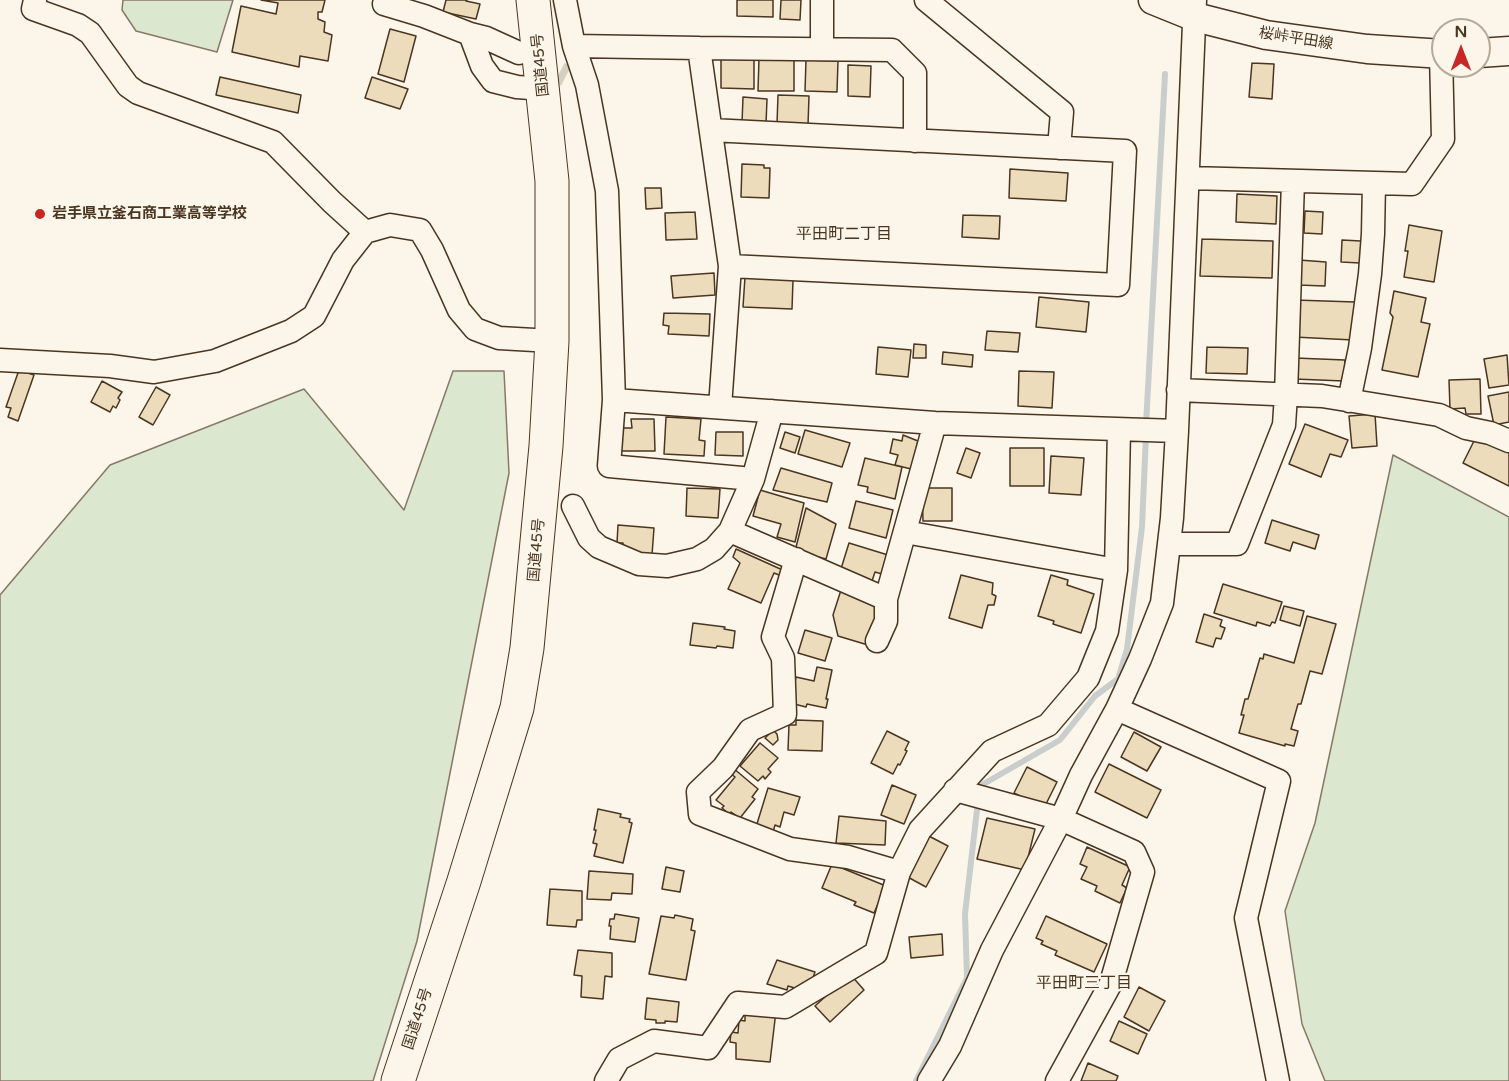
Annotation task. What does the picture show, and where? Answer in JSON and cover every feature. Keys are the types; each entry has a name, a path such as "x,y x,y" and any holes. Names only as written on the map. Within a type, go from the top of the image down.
{"highway":[{"name":"国道45号","path":"398,1081 517,708 527,648 546,446 552,341 552,180 555,83 533,0"}],"main road":[{"name":"桜峠平田線","path":"1153,0 1195,8 1266,35 1367,49 1431,53"},
{"path":"1491,52 1509,51"}],"street":[{"path":"35,0 33,9 78,25 90,33 128,86 138,93 280,149 365,232"},
{"path":"565,0 574,46 587,85 607,191 614,400 609,466 753,479"},
{"path":"822,0 822,49"},
{"path":"926,0 1062,112 1059,148"},
{"path":"384,4 486,38 519,53"},
{"path":"606,1081 619,1059 654,1041 708,1048 738,1004 785,1007 876,953 899,872 920,830 970,794 992,751 1048,725 1088,678 1107,631 1116,570 1148,431 1178,390 1195,8"},
{"path":"470,34 482,66 493,81 517,87 555,83 587,85"},
{"path":"574,46 892,50 915,73 915,141"},
{"path":"699,48 729,266 720,407"},
{"path":"1189,178 1412,184 1443,139 1442,78"},
{"path":"711,130 1125,151 1118,285 729,266"},
{"path":"1169,544 1237,544 1284,425 1293,181"},
{"path":"1349,401 1360,348 1370,274 1374,183"},
{"path":"0,360 110,366 154,372 215,361 291,331 314,316 343,260 365,232 390,225 420,230 432,250 459,310 475,328 499,338 552,341"},
{"path":"1178,390 1322,396 1439,415 1466,428 1490,433 1509,441"},
{"path":"614,400 935,423 1148,431"},
{"path":"573,506 588,538 599,548 639,564 667,566 697,559 714,549 730,531 753,479 772,411"},
{"path":"877,641 886,621 886,599 935,423"},
{"path":"929,1081 950,1046 992,950 1117,709 1162,603 1169,544 1148,431"},
{"path":"730,531 886,599"},
{"path":"905,532 1116,570"},
{"path":"796,559 773,636 783,658 785,714 750,730 723,768 698,792 700,814 789,849 849,857 899,872"},
{"path":"1117,709 1279,781 1246,918 1278,1081"},
{"path":"970,794 1061,819 1134,852 1143,872 1111,983 1057,1081"}],"green space":[{"path":"123,0 233,0 217,52 136,31 122,10"},
{"path":"453,371 504,371 509,473 417,941 373,1081 0,1081 0,595 110,465 304,389 404,510"},
{"path":"1393,455 1509,517 1509,1081 1325,1081 1302,1024 1285,911 1315,823"}],"building":[{"path":"261,0 325,0 322,12 318,12 318,19 325,22 324,32 332,35 328,61 300,56 299,67 232,52 241,6 276,14 278,3"},
{"path":"446,0 467,0 480,4 476,19 443,12"},
{"path":"737,0 773,0 773,17 737,16"},
{"path":"781,0 801,0 800,20 780,19"},
{"path":"390,29 416,36 404,82 378,74"},
{"path":"759,58 794,58 794,91 758,91"},
{"path":"721,59 754,59 754,89 721,88"},
{"path":"806,60 838,61 837,92 805,91"},
{"path":"1252,63 1274,64 1272,99 1249,97"},
{"path":"848,65 871,66 870,97 848,96"},
{"path":"220,77 301,95 298,113 216,95"},
{"path":"372,77 408,89 400,109 365,98"},
{"path":"778,95 809,96 808,125 777,124"},
{"path":"743,97 767,99 766,124 742,123"},
{"path":"742,164 764,165 764,168 770,168 769,198 741,197"},
{"path":"1010,169 1068,173 1066,201 1009,198"},
{"path":"645,188 661,188 662,208 646,209"},
{"path":"1237,194 1277,196 1276,224 1236,222"},
{"path":"1305,211 1323,212 1322,234 1304,233"},
{"path":"695,212 697,239 666,240 665,213"},
{"path":"963,215 1000,216 999,239 962,237"},
{"path":"1409,225 1442,231 1434,282 1404,277"},
{"path":"1202,239 1273,241 1272,278 1200,276"},
{"path":"1342,240 1361,241 1360,263 1341,262"},
{"path":"1299,260 1326,262 1325,286 1298,285"},
{"path":"714,273 715,295 673,298 671,276"},
{"path":"745,277 793,280 792,309 743,307"},
{"path":"1394,291 1426,298 1421,322 1430,324 1418,377 1382,370 1393,317 1390,313"},
{"path":"1039,297 1089,302 1086,332 1036,327"},
{"path":"1295,300 1355,302 1353,340 1294,337"},
{"path":"664,313 710,314 709,336 668,334 669,326 663,325"},
{"path":"987,331 1020,333 1018,352 985,350"},
{"path":"914,344 926,345 926,358 913,358"},
{"path":"878,347 911,350 908,377 876,374"},
{"path":"1207,347 1248,348 1247,374 1206,373"},
{"path":"943,352 973,355 972,367 942,364"},
{"path":"1507,355 1509,385 1489,388 1484,359"},
{"path":"1295,358 1345,360 1344,381 1294,379"},
{"path":"19,370 34,375 18,421 8,417 11,408 6,407"},
{"path":"1019,371 1054,372 1052,408 1018,406"},
{"path":"1480,379 1481,414 1466,414 1465,408 1450,409 1449,380"},
{"path":"102,381 122,392 116,408 113,406 110,412 91,402"},
{"path":"156,387 170,395 153,425 139,417"},
{"path":"1509,392 1509,422 1494,425 1488,396"},
{"path":"1375,414 1377,446 1352,448 1349,416"},
{"path":"666,417 701,419 699,440 705,441 704,456 664,454"},
{"path":"631,419 654,419 655,451 619,451 619,428 632,428"},
{"path":"1305,424 1348,440 1341,457 1330,454 1321,477 1289,464"},
{"path":"805,430 850,443 842,467 798,454"},
{"path":"716,432 743,432 743,456 715,455"},
{"path":"785,432 800,437 795,453 780,448"},
{"path":"1478,433 1509,449 1509,486 1463,463"},
{"path":"903,435 918,441 911,469 895,465 898,455 890,453 893,439 902,441"},
{"path":"966,448 980,453 971,478 957,473"},
{"path":"1010,448 1044,448 1044,486 1010,486"},
{"path":"1051,456 1084,458 1081,495 1049,493"},
{"path":"865,458 902,467 895,499 867,492 868,487 858,485"},
{"path":"781,468 832,483 827,502 773,490"},
{"path":"687,488 720,489 718,518 686,516"},
{"path":"922,488 952,488 952,521 923,521"},
{"path":"760,490 804,503 795,542 777,537 781,524 753,516"},
{"path":"856,501 893,510 886,538 849,528"},
{"path":"806,508 836,524 826,559 795,551"},
{"path":"1272,520 1319,535 1315,549 1293,542 1290,551 1265,543"},
{"path":"618,525 654,528 652,555 623,553 623,543 617,543"},
{"path":"849,543 888,555 882,574 875,572 872,581 840,572"},
{"path":"736,549 787,572 784,577 774,573 761,603 728,589 740,563 733,557"},
{"path":"961,575 993,583 992,594 996,596 994,605 988,605 982,628 949,618"},
{"path":"1051,575 1068,580 1067,585 1094,594 1081,633 1053,624 1054,621 1038,616"},
{"path":"1223,584 1282,602 1275,623 1272,622 1270,626 1257,622 1256,626 1214,613"},
{"path":"841,590 882,603 868,645 838,636 833,615"},
{"path":"1284,606 1304,611 1300,626 1280,620"},
{"path":"1204,614 1222,620 1220,626 1225,628 1221,639 1216,638 1213,647 1196,642"},
{"path":"1307,616 1336,624 1322,674 1310,671 1301,704 1298,704 1291,729 1298,731 1294,746 1285,744 1285,746 1239,733 1245,699 1248,699 1260,658 1263,659 1264,654 1294,663"},
{"path":"693,623 725,627 724,629 735,631 733,648 690,645"},
{"path":"805,630 832,638 825,661 798,653"},
{"path":"817,667 832,670 826,708 790,703 796,677 814,681"},
{"path":"796,720 823,721 822,751 788,750 789,725 796,725"},
{"path":"773,730 778,740 773,745 765,738"},
{"path":"887,731 909,742 900,765 898,764 893,774 871,763"},
{"path":"1134,732 1161,747 1147,771 1121,757"},
{"path":"760,743 778,758 768,769 771,772 765,779 763,776 758,781 740,766"},
{"path":"1109,764 1161,790 1147,818 1095,792"},
{"path":"1027,767 1057,782 1044,808 1014,793"},
{"path":"733,768 758,789 752,797 755,799 740,818 731,812 729,814 716,800 735,777 730,773"},
{"path":"892,785 916,795 904,824 881,815"},
{"path":"768,788 800,797 794,815 784,812 780,827 775,825 773,832 756,827"},
{"path":"598,809 621,814 620,817 630,819 629,822 632,823 623,863 594,856 597,844 593,843 596,830 594,830"},
{"path":"839,816 886,821 885,845 836,843"},
{"path":"987,818 1035,829 1025,870 977,859"},
{"path":"925,834 948,846 926,887 904,875"},
{"path":"1087,847 1130,867 1122,885 1127,888 1120,903 1095,891 1097,886 1081,879 1087,867 1080,864"},
{"path":"832,864 886,886 874,913 854,905 856,902 822,888"},
{"path":"666,867 684,871 680,892 662,889"},
{"path":"589,871 633,874 632,894 612,893 611,900 587,899"},
{"path":"550,889 582,891 582,920 577,920 576,927 547,925"},
{"path":"615,914 639,918 635,942 610,939 610,919 614,919"},
{"path":"675,915 693,919 691,930 695,931 686,980 649,974 661,916 674,918"},
{"path":"1046,916 1107,944 1094,972 1055,955 1057,951 1041,944 1043,941 1036,938"},
{"path":"942,934 943,955 911,958 909,937"},
{"path":"578,950 612,953 612,977 605,976 603,999 581,997 582,976 574,975"},
{"path":"777,960 815,972 810,986 801,990 788,986 787,990 767,984"},
{"path":"850,974 864,990 830,1022 815,1006"},
{"path":"1139,987 1165,1001 1149,1031 1124,1017"},
{"path":"647,998 679,1002 677,1022 656,1023 656,1020 645,1019"},
{"path":"776,1011 770,1062 736,1059 736,1043 730,1042 731,1032 738,1033 739,1020 745,1021 745,1013"},
{"path":"1119,1021 1147,1034 1138,1054 1110,1041"},
{"path":"1088,1063 1118,1076 1116,1081 1081,1081"}],"waterway":[{"path":"1146,425 1165,74"},
{"path":"979,791 980,786 1060,740 1095,696 1118,679 1127,649 1142,527 1146,435"},
{"path":"916,1081 967,978 965,914 978,801"}],"tunnel":[{"path":"530,58 566,76"}],"place":[{"name":"岩手県立釜石商工業高等学校","path":"40,214"}],"district":[{"name":"平田町二丁目","path":"844,235"},
{"name":"平田町三丁目","path":"1084,984"}]}
